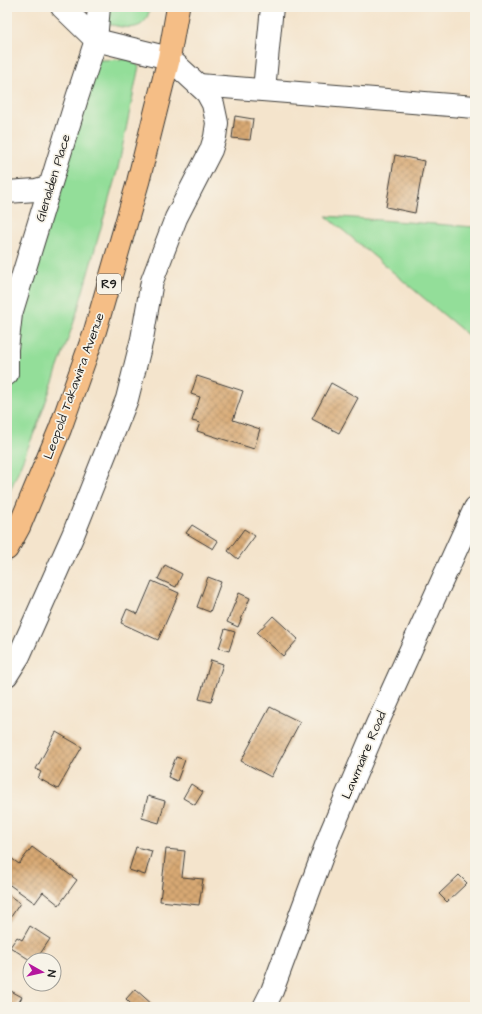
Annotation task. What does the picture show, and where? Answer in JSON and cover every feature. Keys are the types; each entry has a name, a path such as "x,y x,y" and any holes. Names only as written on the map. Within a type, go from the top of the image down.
{"highway":[{"name":"Leopold Takawira Avenue","path":"7,550 19,527 60,429 95,331 138,182 169,58 178,7"}],"street":[{"path":"7,674 19,656 73,535 127,399 142,339 152,281 176,218 211,150 217,123 216,112 207,93 169,58 96,40 62,7"},
{"name":"Glenalden Place","path":"7,349 11,314 96,40 99,7"},
{"path":"264,90 272,7"},
{"path":"199,85 475,107"},
{"path":"7,192 36,190 50,186"},
{"path":"7,353 7,374"},
{"name":"Lawmaire Road","path":"264,1007 272,991 337,817 377,724 475,508"}],"green space":[{"path":"103,7 150,7 148,16 140,25 134,27 122,27 107,24"},
{"path":"128,59 139,66 118,168 75,319 39,421 7,498 7,390 13,371 12,350 97,60"},
{"path":"326,216 475,227 475,341"}],"building":[{"path":"235,116 253,119 250,140 232,138"},
{"path":"395,155 424,161 415,213 386,207"},
{"path":"197,376 243,391 233,420 260,429 254,449 197,431 200,423 192,421 200,397 191,394"},
{"path":"331,383 358,398 339,433 312,419"},
{"path":"192,525 218,541 213,549 186,533"},
{"path":"244,529 255,536 238,559 228,551"},
{"path":"165,565 182,574 176,587 158,579"},
{"path":"208,577 221,582 210,612 197,607"},
{"path":"152,581 179,593 158,640 121,623 127,609 138,614"},
{"path":"239,593 250,598 238,627 227,622"},
{"path":"273,616 298,639 283,656 257,633"},
{"path":"225,629 235,632 229,651 219,648"},
{"path":"211,660 223,664 211,702 199,699"},
{"path":"270,707 300,722 271,777 241,761"},
{"path":"56,732 82,747 58,789 38,778 41,772 36,769"},
{"path":"176,757 185,760 177,781 168,777"},
{"path":"191,784 203,792 195,805 183,798"},
{"path":"148,796 165,801 159,823 142,818"},
{"path":"32,847 77,880 59,905 43,892 35,903 7,883 7,855 19,864"},
{"path":"136,847 152,851 145,875 129,870"},
{"path":"166,849 185,851 182,877 203,879 199,905 160,901"},
{"path":"459,875 467,883 447,902 439,894"},
{"path":"7,894 20,903 7,923"},
{"path":"30,926 50,939 41,952 22,952 22,955 10,947 17,937 22,940"},
{"path":"135,989 153,1005 151,1007 132,1007 133,1006 126,999"},
{"path":"11,991 22,997 16,1007 10,1007 7,1005 7,997"}]}
